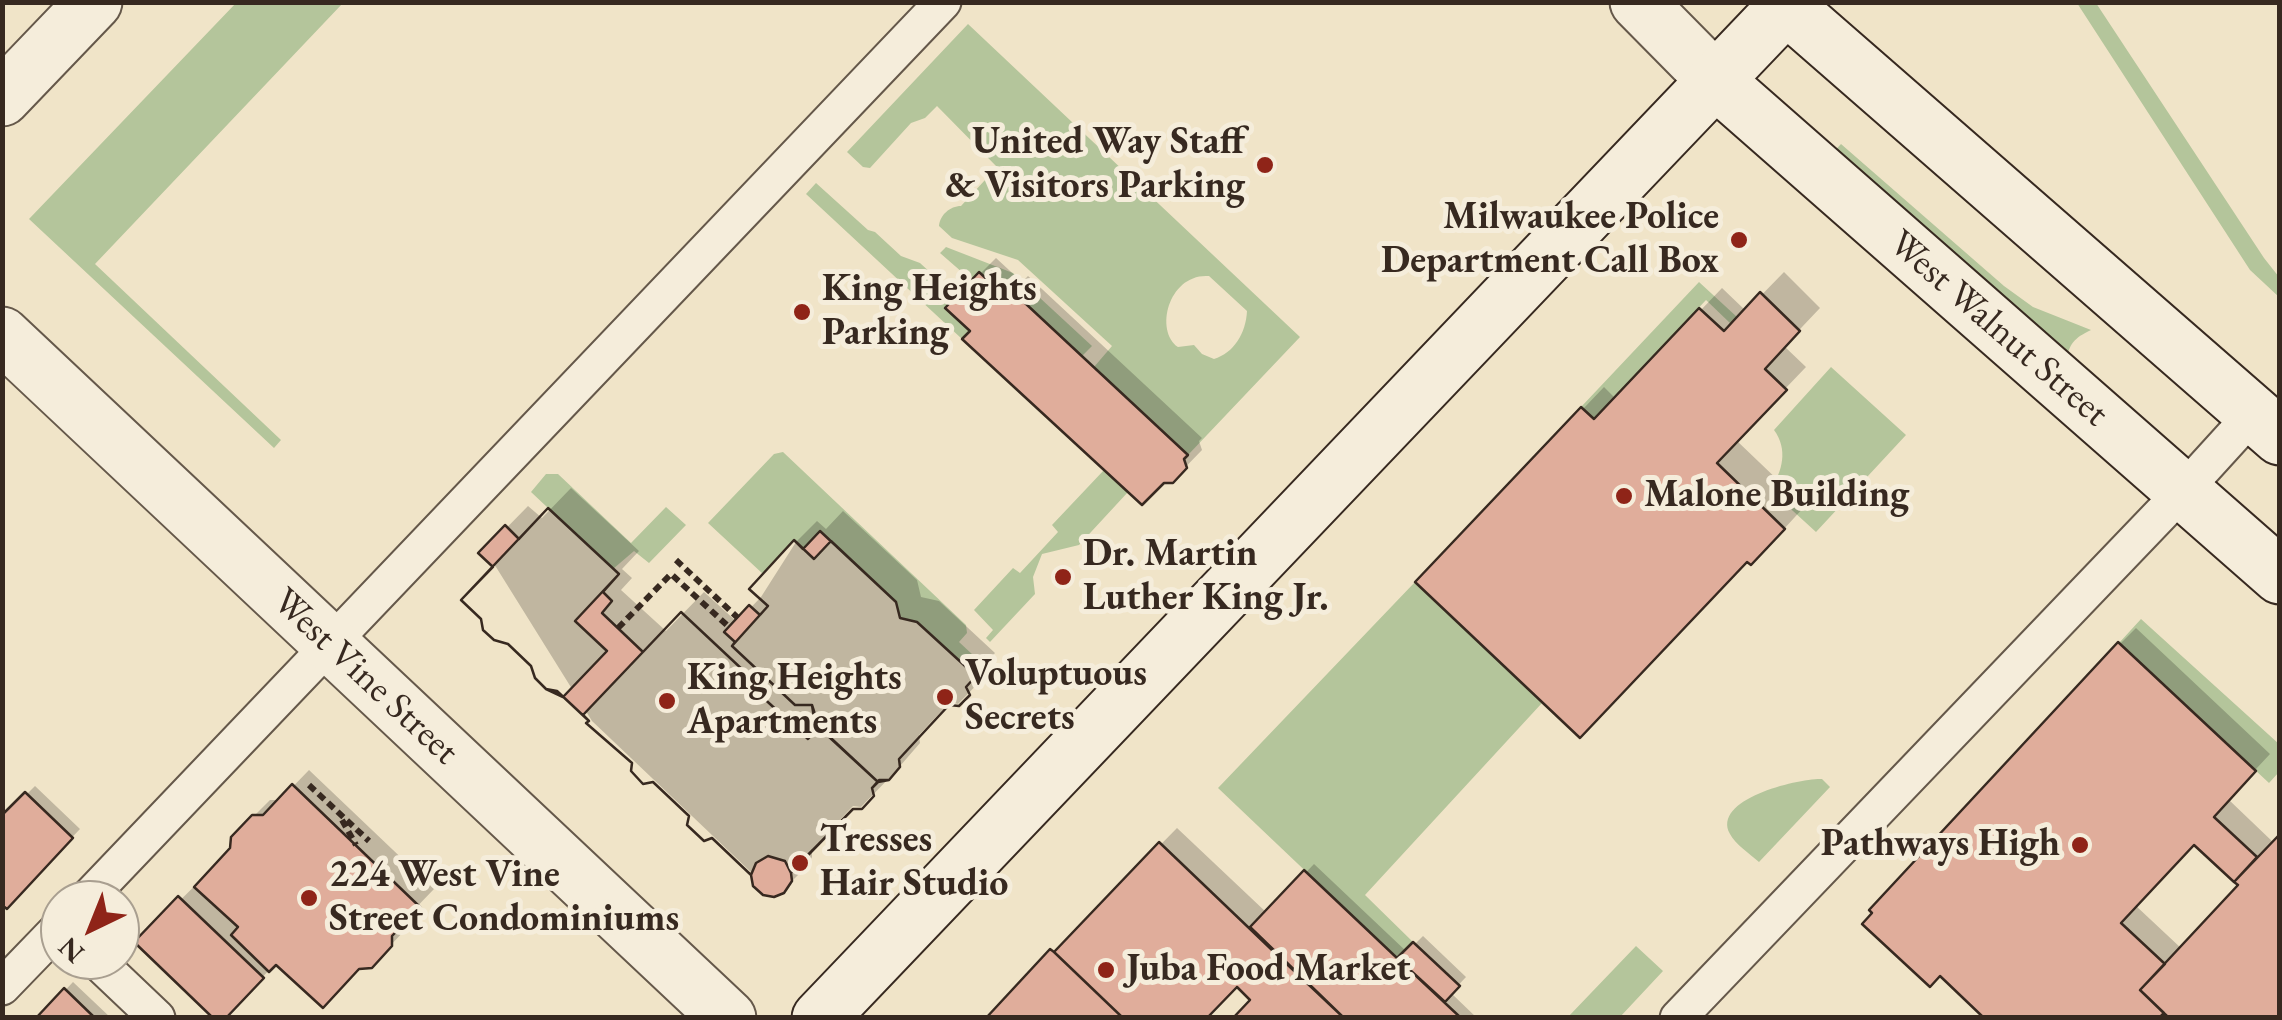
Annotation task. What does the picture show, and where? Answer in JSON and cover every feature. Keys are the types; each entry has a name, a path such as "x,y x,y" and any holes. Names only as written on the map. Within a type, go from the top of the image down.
{"main road":[{"path":"2,98 94,2"},
{"name":"West Walnut Street","path":"1638,2 1716,82 2280,576"},
{"path":"820,1018 1716,82 1786,4 2266,426"},
{"name":"West Vine Street","path":"2,335 728,1018"}],"lane":[{"path":"105,880 944,2"},
{"path":"1678,1018 2182,492 2266,426"},
{"path":"2,987 40,948"},
{"path":"117,980 157,1018"}],"path":[{"path":"676,560 738,618"},
{"path":"618,628 671,574 728,627"},
{"path":"310,786 369,841"},
{"path":"339,813 356,845"}],"green space":[{"path":"236,3 343,3 95,264 281,440 274,448 29,219"},
{"path":"2077,3 2096,3 2279,277 2279,297 2250,270"},
{"path":"968,24 1300,337 1188,455 1094,367 1112,346 1018,260 952,238 939,226 946,212 961,206 997,167 937,106 925,118 911,123 870,168 863,167 847,152","holes":["1209,276 1247,311 1238,341 1214,359 1194,345 1178,347 1167,328 1175,293 1195,277"]},
{"path":"1841,144 2004,286 2033,307 2091,330 2073,342 2066,362 1829,157"},
{"path":"816,183 868,230 901,256 920,263 956,296 945,308 970,331 962,339 806,194"},
{"path":"946,247 1013,273 1092,346 1082,356 1011,290 1005,296 979,272 971,280 940,253"},
{"path":"1699,282 1737,317 1731,324 1706,300 1594,419 1581,407"},
{"path":"1831,367 1906,435 1816,532 1770,490 1782,460 1774,430"},
{"path":"783,452 966,625 967,633 959,642 986,667 976,676 917,622 900,618 896,602 820,531 803,549 794,541 763,574 708,523 774,454"},
{"path":"1104,470 1128,492 1079,545 1042,554 1033,577 1035,594 990,642 986,638 993,630 974,610 1013,568 1020,573 1058,532 1052,525"},
{"path":"546,474 558,474 631,543 666,507 686,525 649,563 634,551 613,569 531,492"},
{"path":"1415,582 1542,703 1365,895 1413,942 1397,958 1218,788"},
{"path":"2141,619 2279,744 2279,772 2269,783 2119,643"},
{"path":"1822,779 1830,787 1759,862 1732,838 1728,822 1733,810 1745,801 1795,782"},
{"path":"1636,946 1663,971 1620,1017 1568,1017"}],"building":[{"path":"979,272 1005,296 1011,290 1188,455 1184,459 1187,468 1173,483 1164,483 1142,505 962,339 970,331 945,308"},
{"name":"Malone Building","path":"1760,292 1800,331 1765,369 1787,390 1717,463 1785,529 1751,565 1747,562 1580,738 1415,582 1581,407 1594,419 1699,308 1724,331"},
{"path":"548,508 619,574 575,621 607,651 563,697 546,689 535,678 531,666 508,644 494,640 483,630 481,619 461,600"},
{"name":"King Heights Apartments","path":"548,508 619,574 603,592 612,601 602,613 643,652 681,612 761,687 757,692 808,739 819,727 812,705 795,705 732,646 735,642 724,632 749,605 760,615 768,606 749,589 794,540 803,549 820,531 896,602 900,618 917,622 976,676 966,687 970,695 959,706 949,705 899,759 900,767 889,780 879,780 872,788 874,796 862,809 853,809 800,863 791,873 792,881 784,893 774,897 763,895 753,886 751,875 712,838 704,841 687,825 689,816 653,782 643,784 631,771 632,763 586,723 589,721 557,691 546,689 535,678 531,666 508,644 494,640 483,630 481,619 461,600 493,567 478,553 505,525 519,539"},
{"path":"794,540 814,559 831,541 896,602 900,618 917,622 976,676 966,687 970,695 959,706 949,705 899,759 900,767 889,780 878,782 815,724 812,705 795,705 732,646 768,606 749,589"},
{"path":"681,612 761,687 757,692 808,739 819,727 878,782 872,788 874,796 862,809 853,809 791,873 785,861 768,856 756,863 751,875 712,838 704,841 687,825 689,816 653,782 643,784 631,771 632,763 586,723 589,721 583,715"},
{"path":"2118,642 2256,771 2214,817 2257,857 2234,882 2194,845 2121,923 2165,964 2140,990 2164,1013 2159,1018 1984,1018 1940,976 1930,987 1862,924 1872,913 1869,910"},
{"name":"224 West Vine Street Condominiums","path":"292,784 420,907 392,936 392,946 372,968 359,969 323,1008 276,965 269,972 231,935 238,927 194,887 230,848 231,837 252,815 263,815"},
{"path":"25,792 73,838 7,909 2,905 2,815"},
{"path":"2280,834 2280,1018 2169,1018 2140,990"},
{"path":"1159,842 1344,1018 1233,1018 1250,1000 1237,987 1207,1018 1123,1018 1054,952"},
{"path":"1304,870 1461,1018 1344,1018 1250,927"},
{"path":"178,896 264,978 226,1018 213,1018 140,948 140,936"},
{"path":"1413,942 1460,986 1445,1002 1397,958"},
{"path":"1050,949 1054,952 1123,1018 986,1018"},
{"path":"64,988 95,1018 36,1018"}],"place":[{"name":"United Way Staff & Visitors Parking","path":"1265,165"},
{"name":"Milwaukee Police Department Call Box","path":"1739,240"},
{"name":"King Heights Parking","path":"802,312"},
{"name":"Malone Building","path":"1624,496"},
{"name":"Dr. Martin Luther King Jr.","path":"1063,577"},
{"name":"Voluptuous Secrets","path":"945,697"},
{"name":"King Heights Apartments","path":"667,701"},
{"name":"Pathways High","path":"2080,845"},
{"name":"Tresses Hair Studio","path":"800,863"},
{"name":"224 West Vine Street Condominiums","path":"309,898"},
{"name":"Juba Food Market","path":"1106,970"}]}
